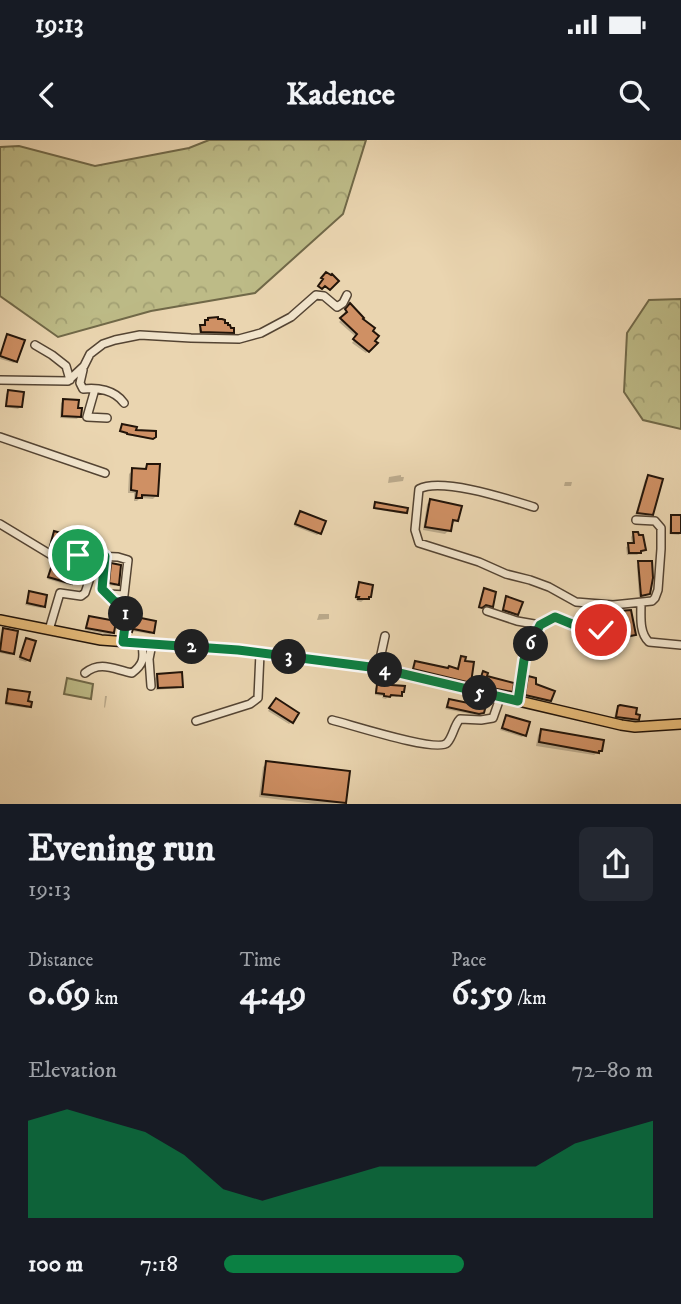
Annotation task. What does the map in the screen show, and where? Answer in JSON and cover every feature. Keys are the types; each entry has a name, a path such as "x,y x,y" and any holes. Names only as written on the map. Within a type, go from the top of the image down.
{"main road":[{"path":"0,620 101,640 260,653 378,668 621,725 635,727 681,724"}],"street":[{"path":"124,403 121,398 105,390 83,389 80,383 90,354 103,344 140,335 239,339 261,333 291,317 316,295 324,296 337,307 347,295"},
{"path":"35,345 66,366 70,380"},
{"path":"0,380 70,380 84,366"},
{"path":"95,388 87,417 107,418"},
{"path":"0,437 105,473"},
{"path":"534,506 467,489 427,484 419,489 415,530 419,543 448,554 549,587 576,602 613,605 652,601 657,594 661,528 656,521 636,520"},
{"path":"0,524 53,556 105,556 128,560 124,595 109,594"},
{"path":"49,630 60,593 81,596 86,591 95,565 94,556"},
{"path":"105,556 102,589 127,609 123,642"},
{"path":"640,603 641,626 646,640 681,646"},
{"path":"518,701 524,660 540,625 555,617 589,631 601,630 613,605"},
{"path":"487,611 540,625"},
{"path":"378,668 385,636"},
{"path":"85,673 92,667 105,665 132,673 141,667 147,644"},
{"path":"147,644 151,686"},
{"path":"196,721 250,704 258,698 260,653"},
{"path":"332,720 422,745 442,745 449,741 454,726 460,719 494,718 500,698"}],"green space":[{"path":"209,140 366,140 343,214 255,293 151,311 58,337 0,296 0,147 19,146 95,166 189,148"},
{"path":"681,299 681,429 643,420 624,392 627,333 649,300"},
{"path":"67,678 93,684 91,699 64,694"}],"building":[{"path":"326,272 339,281 330,290 325,286 322,289 318,286"},
{"path":"350,303 363,319 375,328 373,331 379,336 375,341 378,343 369,352 353,339 357,334 340,318 347,312 345,309"},
{"path":"218,317 234,328 234,333 201,332 200,325 205,325 205,320"},
{"path":"7,334 25,340 17,362 0,356"},
{"path":"8,390 24,392 22,407 6,406"},
{"path":"63,399 79,400 81,417 62,416"},
{"path":"122,424 137,427 136,430 156,431 156,437 153,439 127,434 120,431"},
{"path":"147,464 160,464 158,496 142,495 142,498 136,498 137,491 131,490 132,468 146,469"},
{"path":"648,475 663,479 653,515 637,513"},
{"path":"430,499 462,506 458,521 453,520 451,531 425,527"},
{"path":"375,502 408,508 407,513 374,508"},
{"path":"300,511 326,521 321,534 295,524"},
{"path":"671,515 681,515 681,533 671,533"},
{"path":"54,531 71,536 67,550 50,546"},
{"path":"633,532 643,535 646,550 641,553 629,553 628,543 634,543"},
{"path":"638,561 652,561 650,594 641,596"},
{"path":"53,562 66,565 67,562 88,564 87,569 77,567 72,584 48,577"},
{"path":"111,563 121,565 119,585 109,583"},
{"path":"359,582 373,585 369,599 356,597"},
{"path":"484,588 496,592 493,607 479,607"},
{"path":"29,591 47,595 45,607 27,603"},
{"path":"506,596 523,602 518,615 503,610"},
{"path":"631,610 636,635 624,637 619,611"},
{"path":"89,616 116,621 114,633 86,628"},
{"path":"131,616 156,621 154,633 133,629 130,631"},
{"path":"3,628 18,631 14,654 0,651"},
{"path":"26,638 36,641 30,661 20,657"},
{"path":"461,656 466,657 465,661 474,662 471,683 413,669 415,661 458,669"},
{"path":"483,671 488,673 487,676 514,683 513,692 492,688 493,684 480,680"},
{"path":"182,672 183,687 158,688 157,674"},
{"path":"528,676 536,678 536,684 555,691 551,701 525,695"},
{"path":"377,684 405,686 404,692 402,696 384,696 376,693"},
{"path":"8,689 30,692 28,701 32,702 31,707 6,703"},
{"path":"276,698 299,713 293,723 269,708"},
{"path":"449,699 483,706 484,713 447,707"},
{"path":"620,705 637,708 639,720 616,717"},
{"path":"506,715 530,722 526,736 502,728"},
{"path":"541,729 604,740 602,751 599,753 539,742"},
{"path":"266,761 350,771 346,803 262,794"}],"route":[{"path":"78,555 105,556 102,589 127,609 123,642 238,650 378,668 518,701 524,660 540,625 555,617 589,631 601,630"}]}
